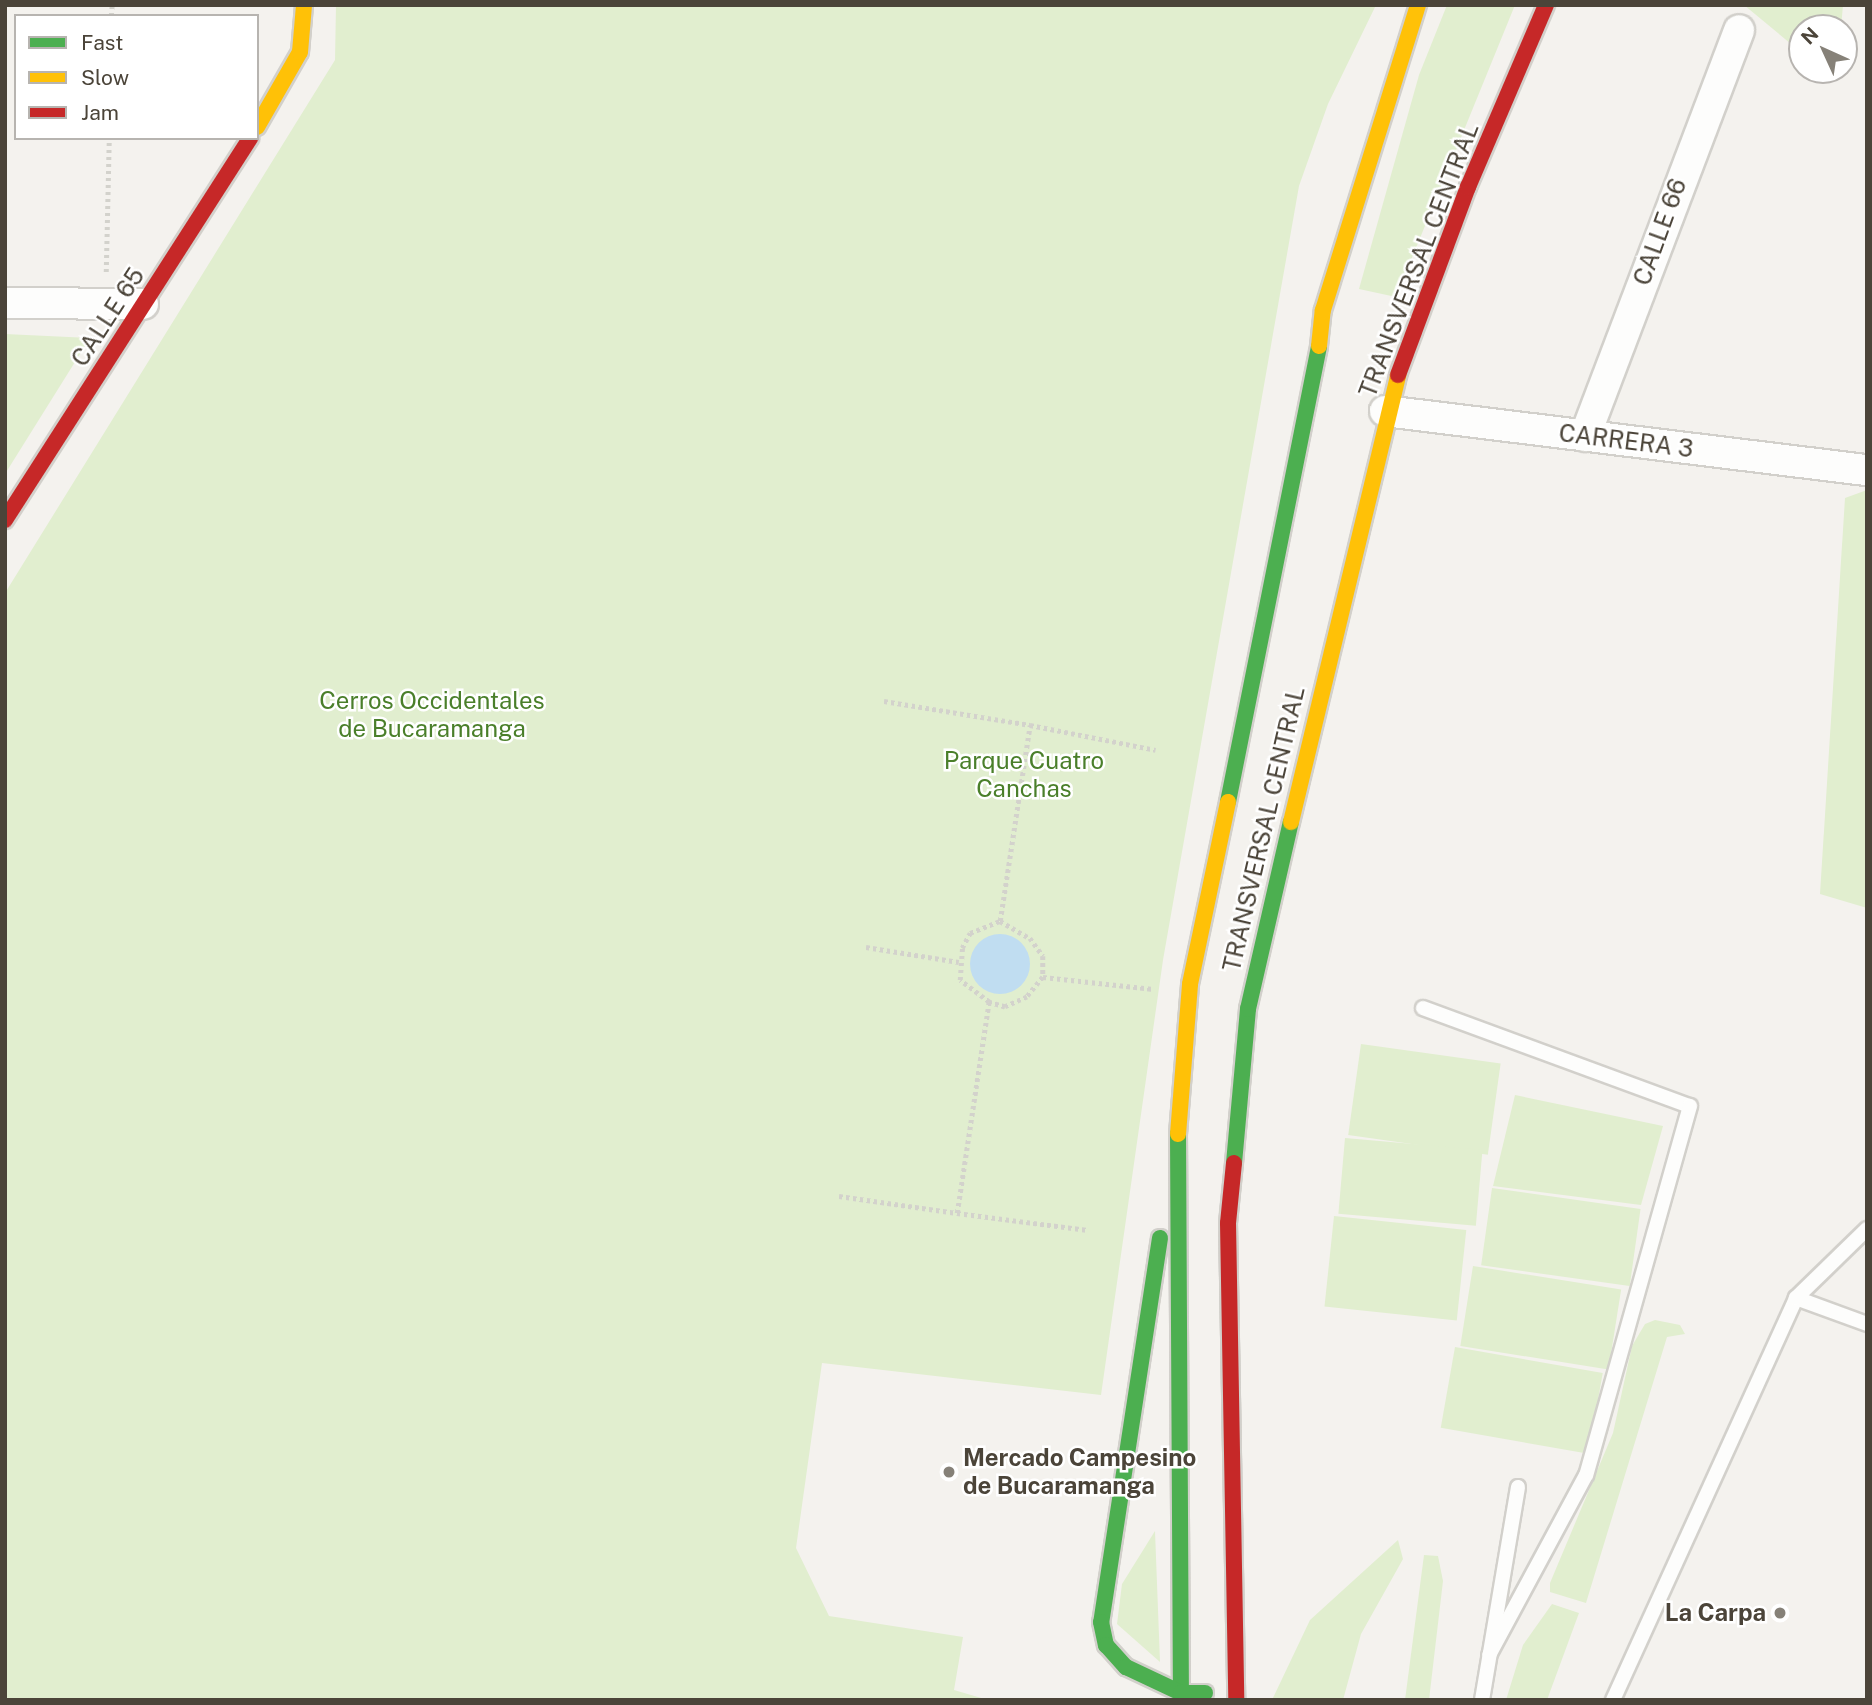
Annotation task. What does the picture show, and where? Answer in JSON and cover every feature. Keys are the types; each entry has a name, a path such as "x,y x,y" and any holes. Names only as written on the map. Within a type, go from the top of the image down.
{"main road":[{"path":"259,124 300,52 304,5"},
{"name":"TRANSVERSAL CENTRAL","path":"1181,1697 1178,1129 1189,991 1315,389 1323,310 1418,5"},
{"name":"TRANSVERSAL CENTRAL","path":"1235,1696 1228,1223 1235,1110 1269,908 1385,411 1468,187 1546,5"},
{"name":"CALLE 65","path":"5,520 249,140"},
{"path":"1178,1129 1101,1622 1106,1645 1126,1667 1181,1697 1235,1696"}],"street":[{"name":"CALLE 66","path":"1585,436 1739,30"},
{"path":"5,303 143,304"},
{"name":"CARRERA 3","path":"1385,411 1867,470"}],"lane":[{"path":"1423,1008 1690,1106 1586,1475 1489,1655"},
{"path":"1613,1700 1796,1298 1867,1229"},
{"path":"1796,1298 1867,1324"},
{"path":"1482,1700 1518,1487"}],"path":[{"path":"105,304 109,140"},
{"path":"884,701 1030,725 1156,750"},
{"path":"1000,921 1030,725"},
{"path":"1000,921 1030,938 1042,956 1043,977 1027,997 1005,1007 989,1002 960,980 959,962 971,933 1000,921"},
{"path":"866,947 959,962"},
{"path":"1043,977 1189,991"},
{"path":"957,1213 989,1002"},
{"path":"839,1196 1088,1230"}],"green space":[{"name":"Cerros Occidentales de Bucaramanga","path":"336,5 1376,5 1328,104 1299,186 1163,960 1101,1395 822,1363 796,1548 829,1616 963,1637 954,1690 988,1700 5,1700 5,593 335,60"},
{"path":"1447,5 1515,5 1396,297 1359,289 1419,75"},
{"path":"1744,5 1843,5 1842,14 1788,14 1788,41"},
{"path":"5,334 90,338 5,474"},
{"path":"1867,490 1867,908 1820,894 1845,498"},
{"path":"1361,1044 1501,1064 1488,1155 1348,1135"},
{"path":"1515,1095 1663,1126 1641,1205 1493,1186"},
{"path":"1345,1138 1482,1150 1476,1226 1338,1214"},
{"path":"1492,1188 1641,1209 1630,1286 1481,1265"},
{"path":"1334,1216 1466,1230 1457,1320 1324,1307"},
{"path":"1473,1266 1621,1289 1608,1369 1460,1346"},
{"path":"1655,1320 1680,1325 1685,1334 1667,1337 1586,1603 1550,1592 1550,1583 1613,1433 1632,1346 1645,1324"},
{"path":"1455,1347 1603,1373 1588,1454 1441,1428"},
{"path":"1155,1531 1160,1662 1117,1624 1122,1584"},
{"path":"1398,1540 1403,1559 1361,1634 1343,1700 1272,1700 1310,1620"},
{"path":"1424,1555 1438,1556 1443,1581 1429,1700 1405,1700"},
{"path":"1552,1604 1579,1613 1547,1700 1506,1700 1523,1645"}],"water":[{"path":"1000,934 1017,939 1025,947 1030,964 1025,981 1017,989 1000,994 983,989 975,981 970,964 975,947 983,939"}],"traffic: fast":[{"path":"1228,802 1319,346"},
{"path":"1234,1163 1248,1009 1291,822"},
{"path":"1178,1134 1181,1700"},
{"path":"1160,1238 1101,1622 1106,1645 1126,1667 1181,1693 1205,1693"}],"traffic: slow":[{"path":"259,124 300,52 304,5"},
{"path":"1319,346 1323,310 1418,5"},
{"path":"1291,822 1398,375"},
{"path":"1178,1134 1190,984 1228,802"}],"traffic: jam":[{"path":"1398,375 1468,187 1546,5"},
{"path":"5,520 249,140"},
{"path":"1234,1163 1228,1223 1236,1700"}],"place":[{"name":"Mercado Campesino de Bucaramanga","path":"949,1472"},
{"name":"La Carpa","path":"1780,1613"}],"park label":[{"name":"Parque Cuatro Canchas","path":"1024,775"}]}
